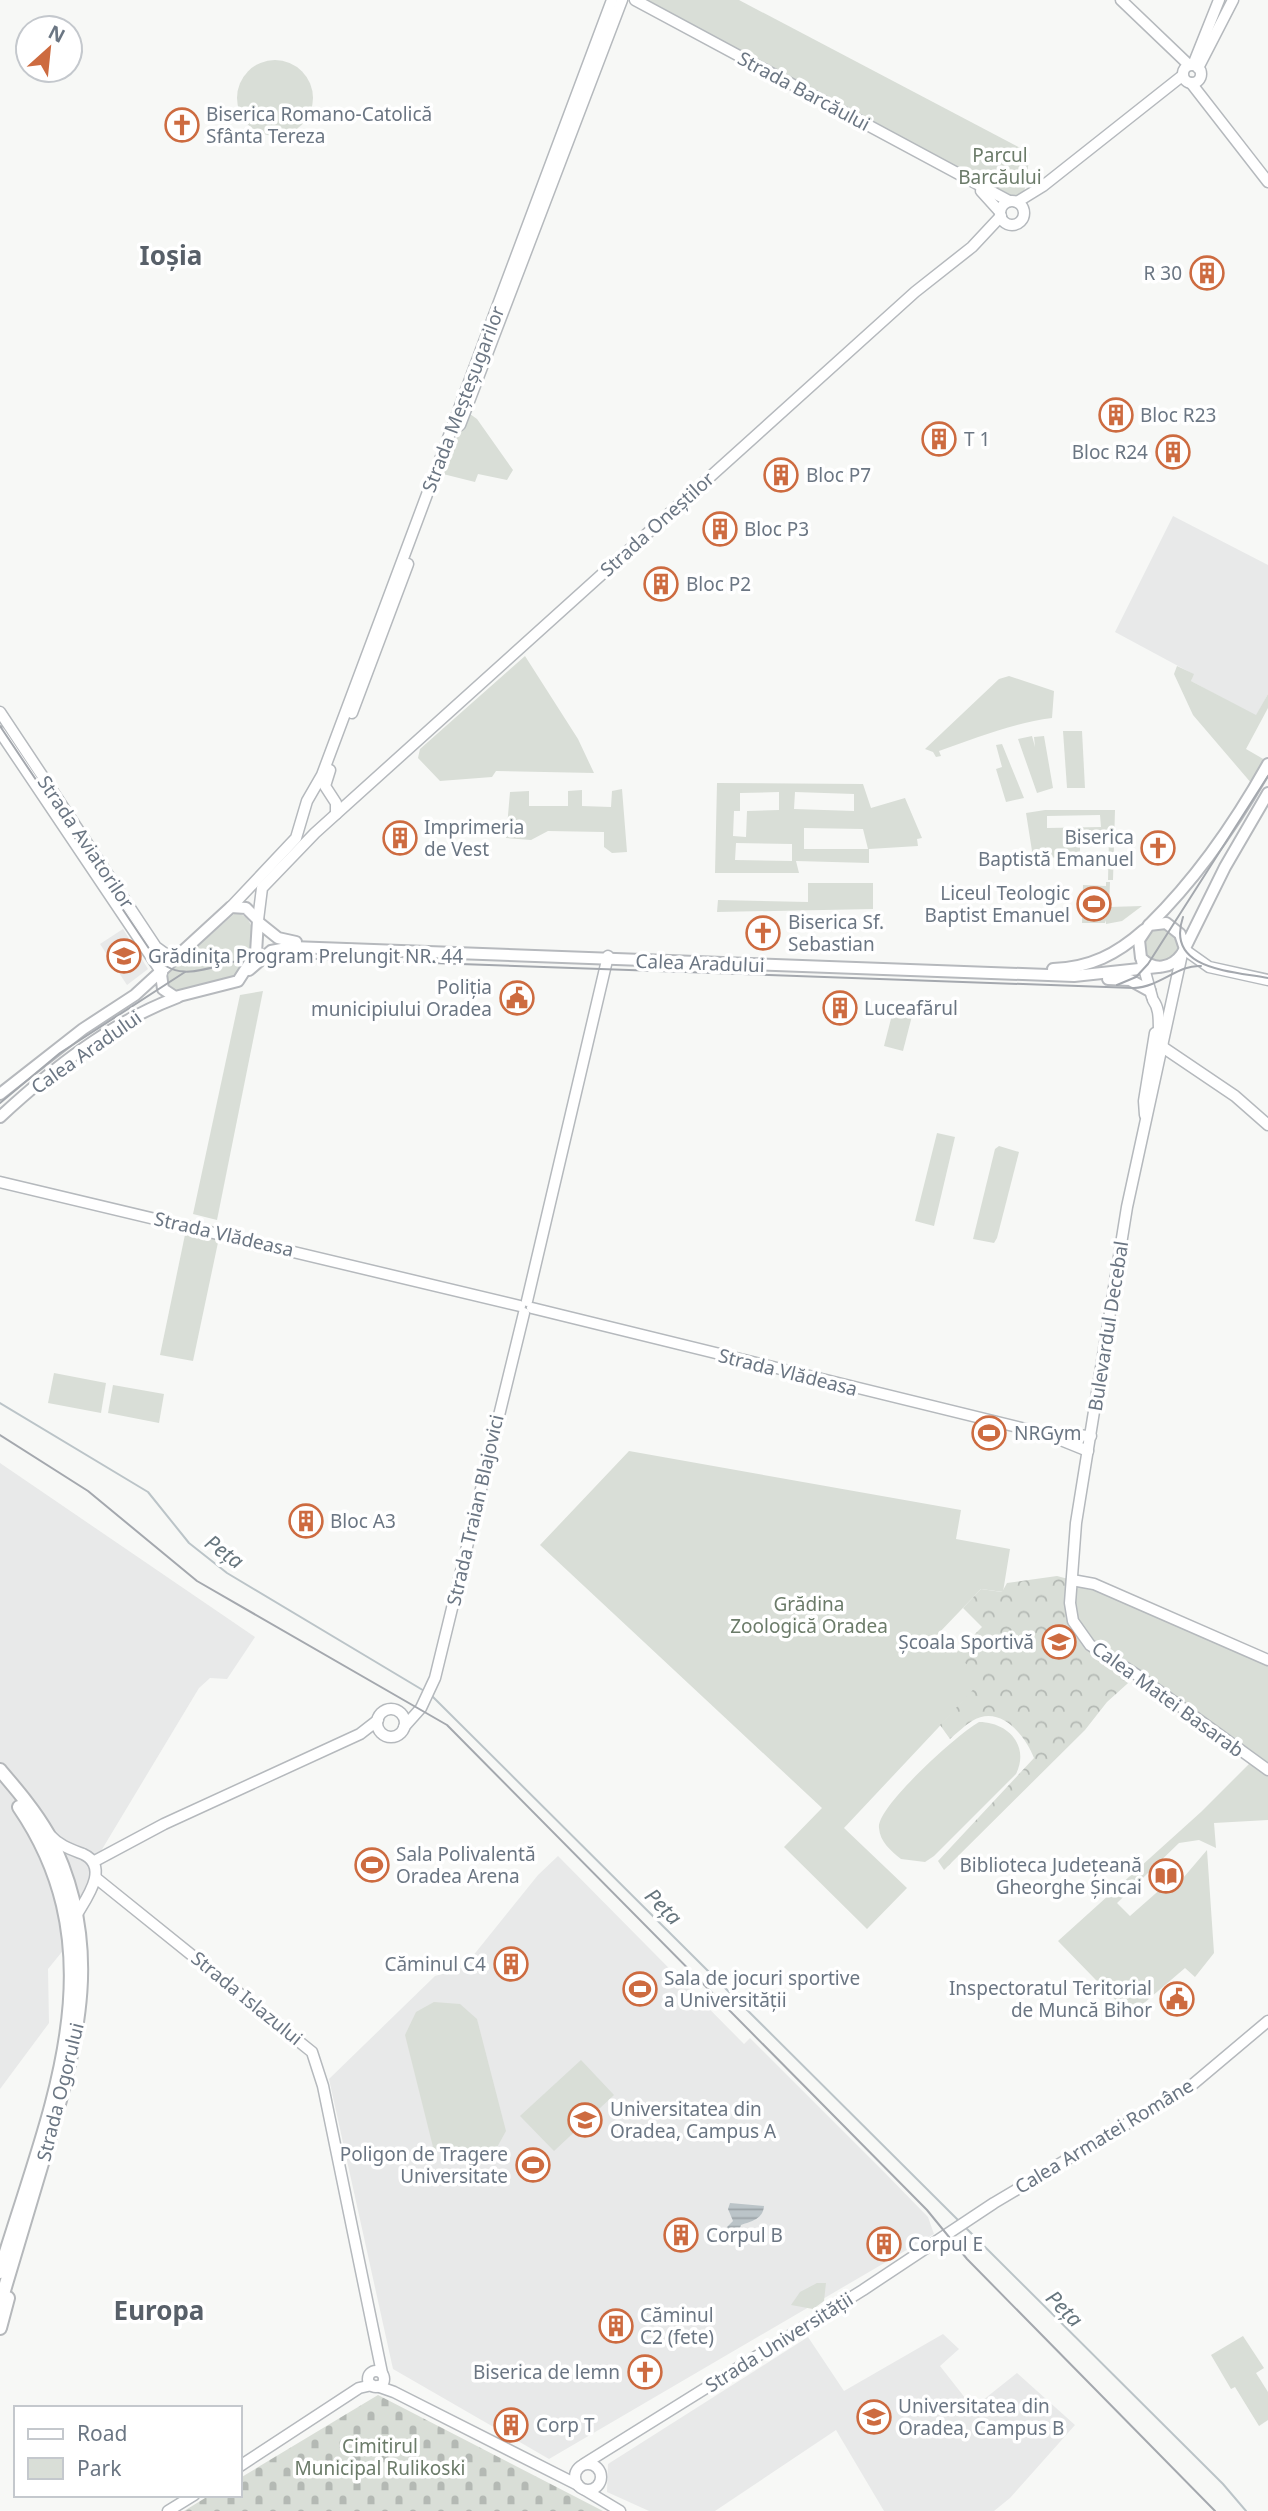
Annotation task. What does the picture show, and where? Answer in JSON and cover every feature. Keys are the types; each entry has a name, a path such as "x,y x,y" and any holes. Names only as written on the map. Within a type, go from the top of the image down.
{"highway":[{"name":"Strada Ogorului","path":"0,1770 47,1832 64,1873 76,1916 82,1966 79,2026 28,2195 0,2272"},
{"name":"Strada Ogorului","path":"0,1782 26,1816 51,1865 65,1911 72,1959 70,2024 64,2056 0,2304"},
{"path":"0,2249 28,2195"},
{"path":"0,2328 30,2216 28,2195"}],"main road":[{"path":"1143,963 1138,944 1147,927 1181,894 1231,827 1268,764"},
{"name":"Bulevardul Decebal","path":"1184,951 1225,867 1268,793"},
{"name":"Calea Aradului","path":"0,1094 162,973 231,907 246,908 274,936 289,941 608,958 1058,969 1106,958 1124,948 1147,927"},
{"path":"249,970 258,946 258,921"},
{"path":"1147,927 1162,923 1174,927 1182,938 1184,951"},
{"name":"Calea Aradului","path":"0,1117 31,1088 98,1039 145,1011 178,997 233,984 271,951 292,947 1074,976 1143,963 1158,967 1174,962 1184,951"},
{"path":"162,973 164,991 178,997"},
{"path":"1074,976 1130,980 1152,995"}],"street":[{"name":"Strada Meșteșugarilor","path":"310,797 326,762 612,0"},
{"name":"Strada Meșteșugarilor","path":"337,804 325,786 327,778 622,0"},
{"name":"Strada Barcăului","path":"635,0 973,183 1017,204"},
{"path":"1121,0 1191,73 1204,99 1268,182"},
{"path":"1191,73 1219,0"},
{"path":"1017,204 1191,73 1230,0"},
{"name":"Strada Barcăului","path":"973,183 1009,224"},
{"name":"Strada Oneștilor","path":"337,804 905,302 972,247 1009,224 1021,222 1017,204 1001,214 972,247"},
{"name":"Strada Aviatorilor","path":"0,712 156,947 167,955 182,955"},
{"name":"Strada Aviatorilor","path":"0,733 162,973"},
{"path":"231,907 292,843 301,829 310,797 320,792 337,804 325,824 262,888 258,921"},
{"path":"306,811 311,820 325,824"},
{"path":"1184,951 1209,967 1268,980"},
{"name":"Bulevardul Decebal","path":"1072,1580 1076,1523 1116,1273 1146,1115 1152,1101 1184,951"},
{"name":"Strada Traian Blajovici","path":"404,1727 422,1703 435,1678 608,958"},
{"name":"Bulevardul Decebal","path":"1143,963 1158,1008 1159,1038 1164,1048"},
{"name":"Bulevardul Decebal","path":"1146,1115 1144,1101 1155,1032 1152,995"},
{"path":"1164,1048 1235,1097 1268,1125"},
{"name":"Strada Vlădeasa","path":"3,1182 1045,1434 1088,1451"},
{"name":"Strada Vlădeasa","path":"1045,1434 1091,1436"},
{"path":"1072,1580 1094,1584 1268,1660"},
{"name":"Calea Matei Basarab","path":"1072,1580 1070,1603 1073,1621 1090,1645 1138,1675 1268,1770"},
{"path":"93,1862 164,1824 359,1734 388,1709 400,1712 422,1703"},
{"path":"359,1734 398,1735 404,1727 404,1718 400,1712"},
{"path":"377,1720 378,1728 385,1735"},
{"path":"47,1832 62,1846 93,1862"},
{"path":"76,1916 96,1878 93,1862"},
{"name":"Strada Islazului","path":"96,1878 308,2048 316,2059 347,2198 376,2376"},
{"name":"Calea Armatei Române","path":"951,2231 1192,2085 1268,2021"},
{"name":"Strada Universității","path":"546,2471 580,2466 863,2290 951,2231"},
{"path":"242,2465 376,2376 394,2392 581,2487 620,2511"},
{"path":"581,2487 596,2487 605,2450"},
{"path":"581,2487 575,2477 580,2466 593,2464 600,2475 607,2504"},
{"path":"168,2511 191,2497"}],"shaded area":[{"path":"1173,516 1268,565 1268,694 1256,716 1191,681 1193,674 1115,632"},
{"name":"Grădiniţa Program Prelungit NR. 44","path":"123,929 148,969 127,985 100,944"},
{"path":"0,1463 255,1637 227,1679 210,1678 199,1688 101,1851 99,1888 65,1948 48,1969 49,2023 0,2089"},
{"name":"Universitatea din Oradea, Campus A","path":"558,1856 744,2044 750,2038 885,2173 928,2217 934,2234 549,2459 393,2369 329,2079 435,1976 464,1967 538,1875"},
{"path":"730,2203 764,2206 759,2217 741,2225 739,2231 731,2232 727,2227 733,2221 728,2209"},
{"name":"Universitatea din Oradea, Campus B","path":"943,2334 959,2349 940,2366 973,2408 1017,2373 1075,2425 1010,2498 994,2511 884,2511 836,2430 715,2511 649,2511 607,2492 608,2464 808,2337 844,2391"}],"green space":[{"name":"Parcul Barcăului","path":"640,0 739,0 1030,153 1024,194 1019,198 1005,197"},
{"path":"275,60 290,63 302,71 310,83 313,98 310,113 302,125 290,133 275,136 260,133 248,125 240,113 237,98 240,83 248,71 260,63"},
{"path":"470,414 477,419 513,470 507,480 478,474 475,482 443,474 463,421"},
{"path":"525,656 578,739 594,773 496,771 492,777 440,781 418,758 420,749"},
{"path":"1177,666 1194,674 1191,681 1256,715 1268,694 1268,708 1246,749 1265,760 1252,784 1193,715 1174,674"},
{"path":"1009,676 1054,691 1052,718 1023,723 981,736 939,751 941,756 936,757 933,752 925,749 999,679"},
{"path":"1063,731 1082,731 1085,788 1067,788"},
{"path":"1032,736 1035,747 1034,737 1044,736 1053,788 1037,793 1018,739"},
{"path":"1002,744 1024,798 1006,802 996,769 1002,767 996,745"},
{"path":"717,783 863,784 871,808 905,798 922,838 917,839 918,846 869,849 869,863 796,861 799,873 715,873","holes":["779,792 779,810 747,811 746,837 733,836 734,811 740,811 740,793","795,792 854,794 854,811 794,809","804,828 863,829 868,849 804,849","736,843 792,844 792,861 735,860"]},
{"path":"622,789 627,852 612,853 604,847 604,832 548,831 531,840 506,838 510,792 529,791 529,806 568,806 568,791 582,790 582,806 611,807 612,791"},
{"path":"1045,810 1115,810 1113,880 1108,880 1109,837 1080,836 1080,856 1027,859 1032,851 1026,813","holes":["1100,815 1101,827 1047,828 1047,816"]},
{"name":"Liceul Teologic Baptist Emanuel","path":"1106,882 1110,882 1109,907 1142,906 1122,921 1106,924 1106,920 1105,923 1082,923 1083,885 1106,886"},
{"path":"808,883 873,883 873,909 717,912 718,900 808,902"},
{"path":"239,913 252,927 253,936 248,955 237,972 230,978 177,992 169,988 166,980 168,973 234,914"},
{"path":"1161,927 1174,932 1179,945 1174,958 1161,963 1148,958 1143,945 1148,932"},
{"path":"263,991 217,1220 193,1214 240,995"},
{"path":"894,1007 913,1012 903,1051 884,1046"},
{"path":"937,1133 955,1137 934,1226 915,1221"},
{"path":"999,1146 1019,1152 994,1243 973,1239 995,1149"},
{"path":"187,1225 220,1233 193,1361 160,1355"},
{"path":"54,1373 106,1383 101,1413 48,1403"},
{"path":"113,1385 164,1394 159,1423 108,1413"},
{"name":"Grădina Zoologică Oradea","path":"629,1451 961,1510 956,1539 1010,1549 1003,1592 981,1589 937,1635 984,1679 844,1828 907,1888 867,1929 784,1847 822,1808 540,1545"},
{"path":"1057,1576 1072,1580 1074,1621 1090,1645 1137,1675 1107,1702 1085,1730 944,1870 938,1861 1034,1758 1018,1732 1002,1719 982,1717 969,1723 950,1739 940,1725 983,1679 955,1654 982,1627 963,1608 981,1589 1002,1592 1007,1583"},
{"path":"1072,1580 1268,1660 1268,1820 1214,1823 1216,1848 1199,1840 1179,1843 1117,1903 1130,1916 1172,1879 1178,1884 1207,1850 1214,1953 1195,1977 1185,1968 1130,2015 1058,1941 1201,1812 1250,1763 1249,1757 1090,1645 1073,1621"},
{"path":"979,1722 999,1726 1014,1737 1020,1754 1016,1774 934,1856 925,1862 901,1859 881,1838 879,1828 882,1818 920,1771"},
{"path":"434,2002 460,2004 477,2019 506,2131 495,2151 478,2164 454,2162 433,2147 405,2035 416,2012"},
{"path":"581,2060 614,2095 554,2151 520,2116"},
{"path":"817,2283 826,2283 824,2301 813,2309 791,2305 800,2292"},
{"path":"1243,2336 1264,2368 1256,2373 1268,2392 1268,2420 1259,2426 1235,2387 1231,2389 1211,2355"},
{"name":"Cimitirul Municipal Rulikoski","path":"378,2395 603,2511 184,2511 207,2497 242,2497 242,2477"}],"waterway":[{"name":"Peța","path":"0,1403 148,1492 189,1543 227,1573 426,1692"},
{"name":"Peța","path":"431,1695 960,2222"},
{"name":"Peța","path":"966,2228 1223,2484 1246,2511"}],"tram line":[{"path":"0,726 152,953 163,964 176,970 202,970 262,957 1134,988 1152,984 1185,968 1201,966"},
{"path":"1117,985 1136,977 1148,964 1268,776"},
{"path":"1183,917 1180,935 1184,948 1192,958 1221,970 1268,978"},
{"path":"0,1103 60,1053 185,972"},
{"path":"0,1435 88,1491 197,1581 447,1725 927,2210 967,2259 1215,2511"}],"place":[{"name":"Biserica Romano-Catolică Sfânta Tereza","path":"182,125"},
{"name":"R 30","path":"1207,273"},
{"name":"Bloc R23","path":"1116,415"},
{"name":"T 1","path":"939,439"},
{"name":"Bloc R24","path":"1173,452"},
{"name":"Bloc P7","path":"781,475"},
{"name":"Bloc P3","path":"720,529"},
{"name":"Bloc P2","path":"661,584"},
{"name":"Imprimeria de Vest","path":"400,838"},
{"name":"Biserica Baptistă Emanuel","path":"1158,848"},
{"name":"Liceul Teologic Baptist Emanuel","path":"1094,904"},
{"name":"Biserica Sf. Sebastian","path":"763,933"},
{"name":"Grădiniţa Program Prelungit NR. 44","path":"124,956"},
{"name":"Poliția municipiului Oradea","path":"517,998"},
{"name":"Luceafărul","path":"840,1008"},
{"name":"NRGym","path":"989,1433"},
{"name":"Bloc A3","path":"306,1521"},
{"name":"Școala Sportivă","path":"1059,1642"},
{"name":"Sala Polivalentă Oradea Arena","path":"372,1865"},
{"name":"Biblioteca Județeană Gheorghe Șincai","path":"1166,1876"},
{"name":"Căminul C4","path":"511,1964"},
{"name":"Sala de jocuri sportive a Universității","path":"640,1989"},
{"name":"Inspectoratul Teritorial de Muncă Bihor","path":"1177,1999"},
{"name":"Universitatea din Oradea, Campus A","path":"585,2120"},
{"name":"Poligon de Tragere Universitate","path":"533,2165"},
{"name":"Corpul B","path":"681,2235"},
{"name":"Corpul E","path":"884,2244"},
{"name":"Căminul C2 (fete)","path":"616,2326"},
{"name":"Biserica de lemn","path":"645,2372"},
{"name":"Universitatea din Oradea, Campus B","path":"874,2417"},
{"name":"Corp T","path":"511,2425"}],"district":[{"name":"Ioșia","path":"171,256"},
{"name":"Europa","path":"159,2311"}]}
